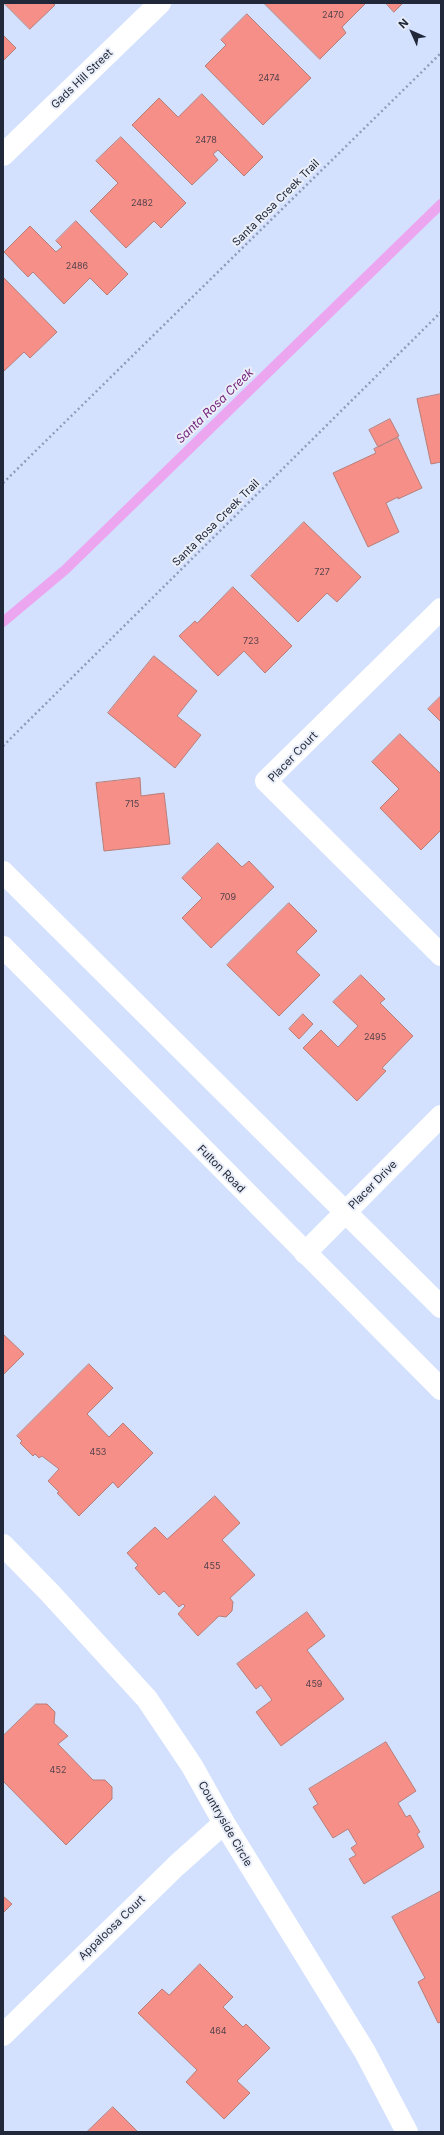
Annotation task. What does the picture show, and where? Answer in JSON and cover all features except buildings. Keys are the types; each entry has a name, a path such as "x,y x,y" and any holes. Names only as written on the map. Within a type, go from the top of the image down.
{"street":[{"name":"Gads Hill Street","path":"3,155 160,3"},
{"name":"Placer Court","path":"441,609 266,782 441,955"},
{"path":"3,872 441,1307"},
{"name":"Fulton Road","path":"3,947 441,1389"},
{"name":"Placer Drive","path":"305,1253 441,1116"},
{"name":"Countryside Circle","path":"3,1545 50,1592 148,1699 192,1766 224,1823 365,2052 408,2132"},
{"name":"Appaloosa Court","path":"3,2035 176,1866 224,1823"}],"path":[{"name":"Santa Rosa Creek Trail","path":"3,483 441,53"},
{"name":"Santa Rosa Creek Trail","path":"3,746 441,312"}],"waterway":[{"name":"Santa Rosa Creek","path":"3,622 65,570 441,204"}]}
